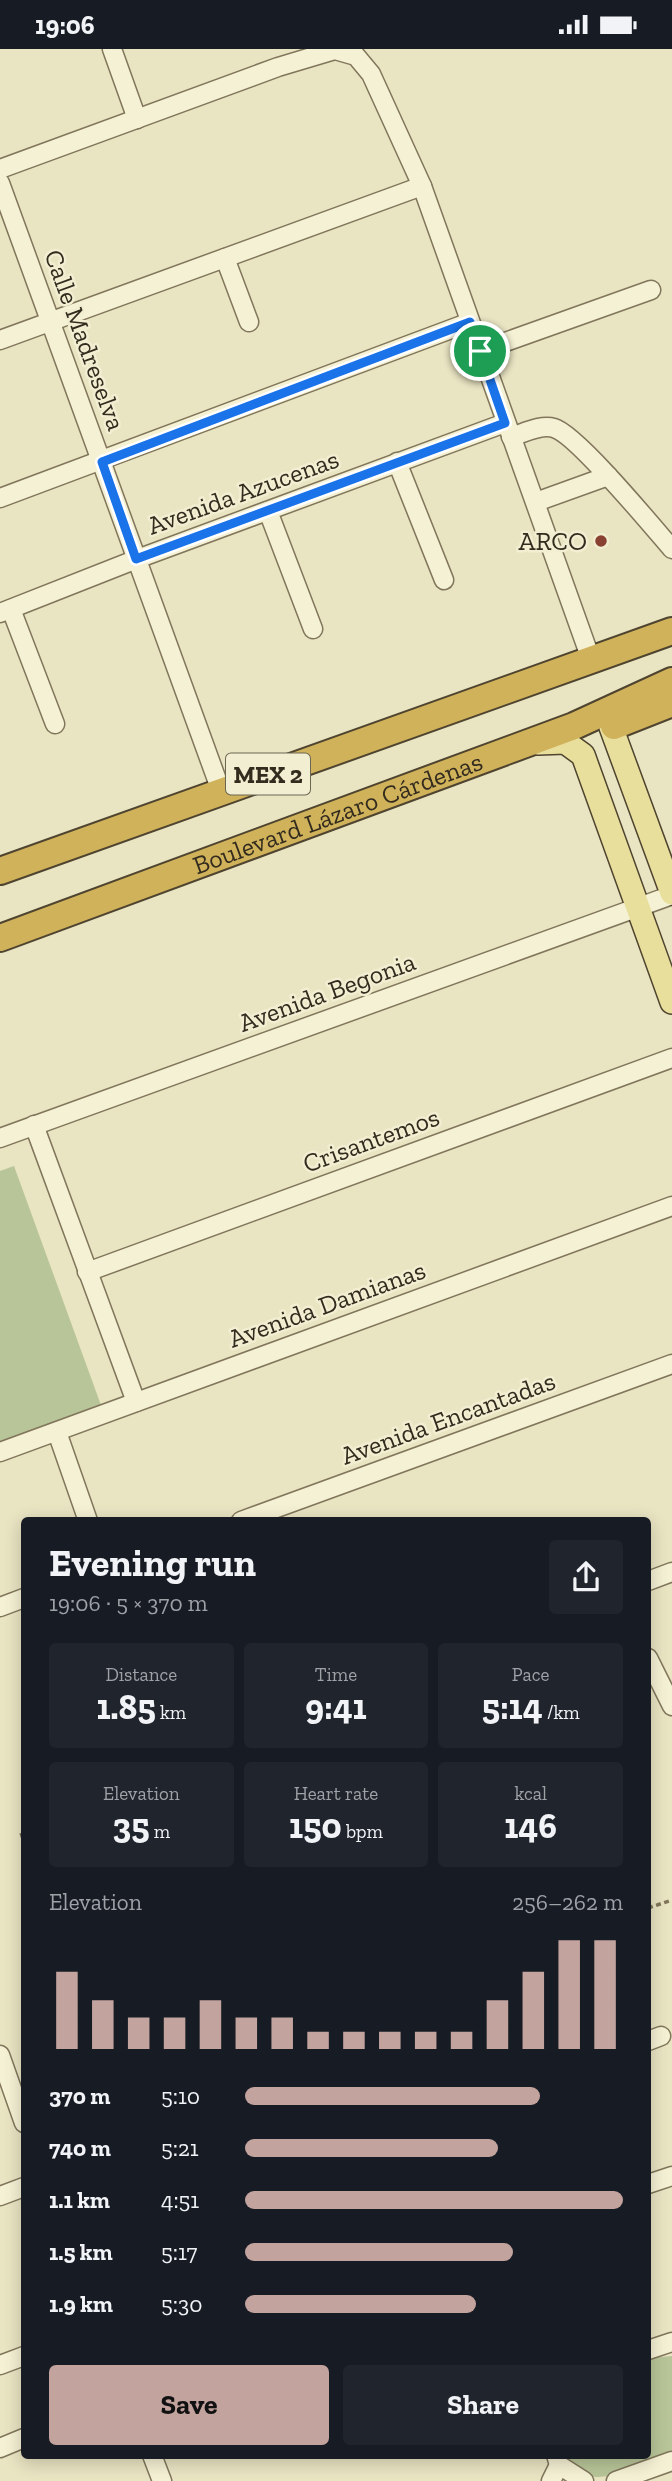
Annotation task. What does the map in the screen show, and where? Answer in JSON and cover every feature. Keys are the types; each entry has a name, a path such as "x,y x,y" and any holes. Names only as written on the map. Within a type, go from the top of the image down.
{"highway":[{"path":"536,679 588,651 672,618"},
{"name":"MEX 2","path":"0,871 672,631"},
{"name":"Boulevard Lázaro Cárdenas","path":"0,938 574,726 672,681"},
{"path":"574,726 611,727 672,703"}],"main road":[{"path":"611,727 672,894"},
{"path":"524,744 565,741 583,755 672,1002"}],"street":[{"path":"112,49 137,119"},
{"path":"271,49 278,67"},
{"path":"0,169 278,67 335,50 356,56 371,74 422,186 588,651"},
{"name":"Calle Madreselva","path":"0,183 221,791"},
{"path":"0,340 422,186"},
{"path":"225,258 248,323"},
{"path":"480,351 651,291"},
{"path":"0,498 470,322"},
{"name":"Avenida Azucenas","path":"6,611 136,559 397,462 508,430 554,428 608,476"},
{"path":"397,462 444,580"},
{"path":"536,502 608,476 672,549"},
{"path":"268,511 313,629"},
{"path":"6,611 55,724"},
{"name":"Avenida Begonia","path":"0,1138 672,894"},
{"name":"Crisantemos","path":"87,1272 672,1058"},
{"path":"34,1125 136,1402"},
{"name":"Avenida Damianas","path":"0,1452 672,1206"},
{"name":"Avenida Encantadas","path":"252,1517 672,1364"},
{"path":"57,1432 87,1517"},
{"path":"651,1580 672,1572"},
{"path":"0,1607 21,1599"},
{"path":"651,1664 672,1706"},
{"path":"0,2055 21,2114"},
{"path":"651,2183 672,2176"},
{"path":"0,2196 21,2188"},
{"path":"651,2349 672,2342"},
{"path":"0,2365 21,2356"},
{"path":"0,2448 21,2439"},
{"path":"154,2459 162,2481"},
{"path":"616,2481 672,2461"},
{"path":"555,2467 584,2481"}],"path":[{"path":"651,1907 672,1900"}],"green space":[{"path":"14,1166 102,1408 0,1445 0,1171"},
{"path":"672,2356 672,2456 630,2471 608,2476 587,2476 566,2459 651,2459 651,2358"}],"place":[{"name":"ARCO","path":"601,541"}],"route":[{"path":"470,322 480,351 505,423 136,559 102,462 470,322"}]}
